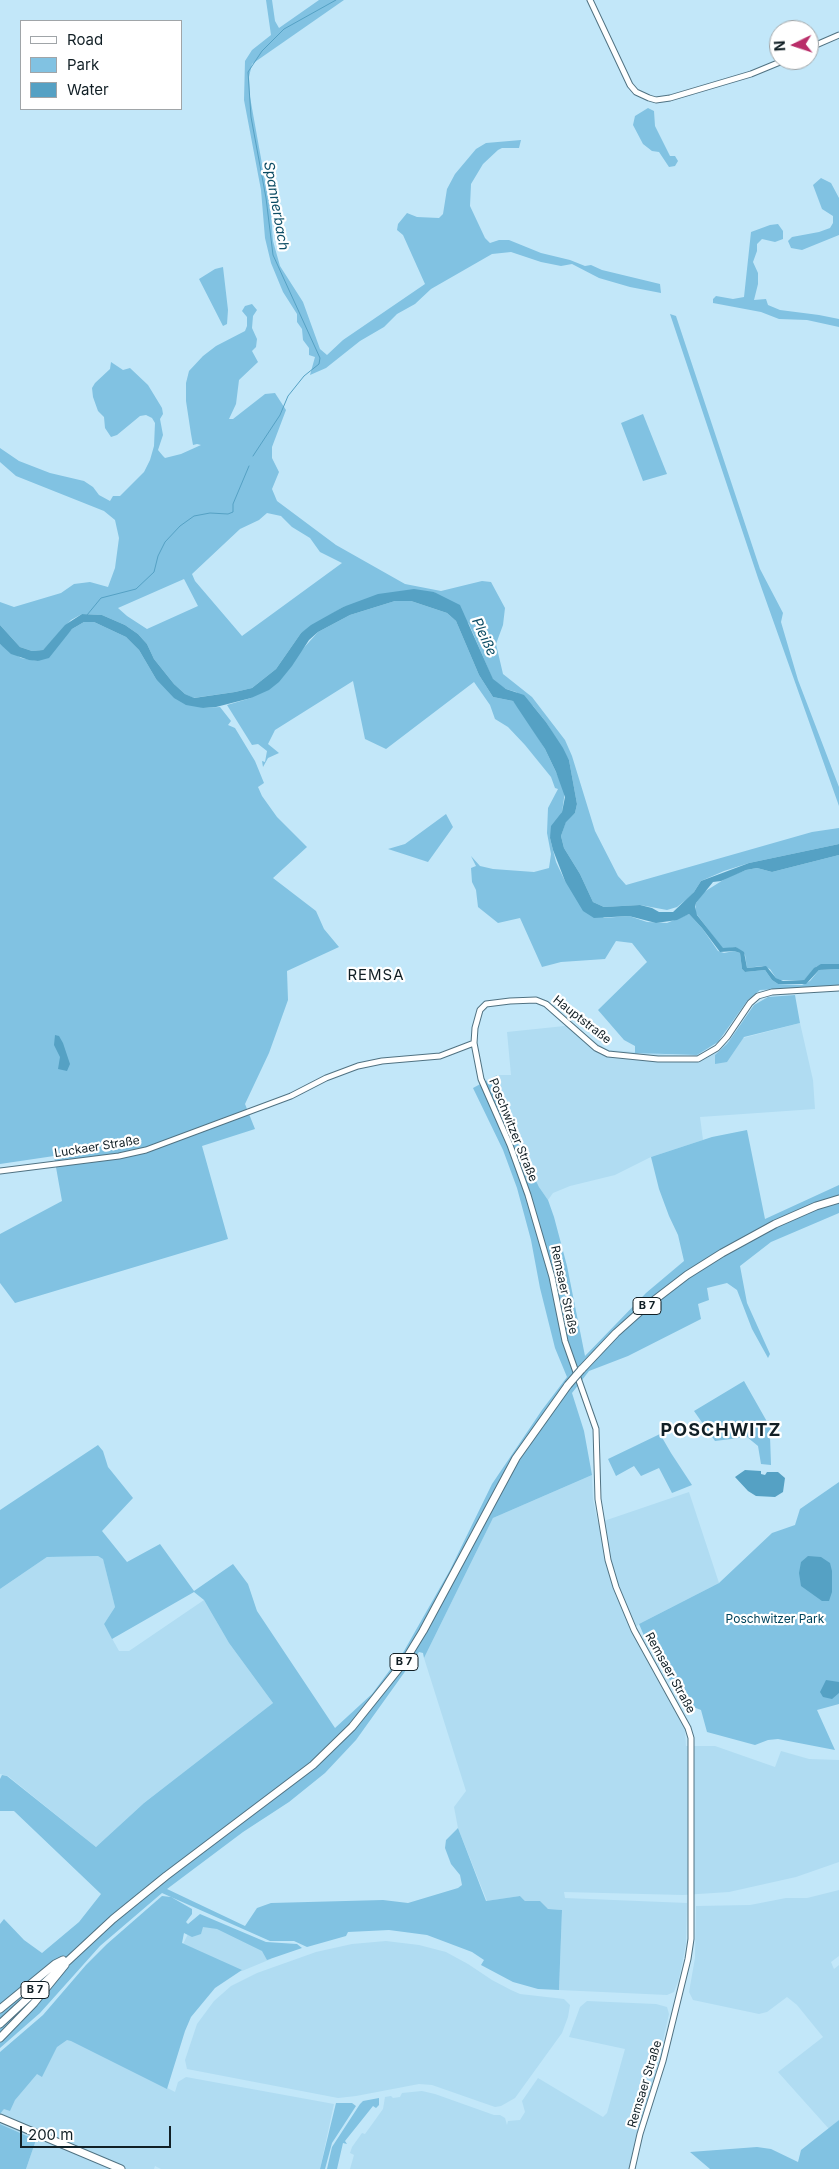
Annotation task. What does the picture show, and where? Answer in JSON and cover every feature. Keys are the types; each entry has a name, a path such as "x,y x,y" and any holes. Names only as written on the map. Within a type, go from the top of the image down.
{"main road":[{"name":"B 7","path":"0,2024 70,1957 159,1882 313,1766 352,1727 404,1662 516,1458 568,1384 616,1333 644,1308 687,1275 722,1252 816,1206 839,1199"},
{"path":"0,2009 55,1964 70,1957"},
{"path":"0,2038 60,1974 70,1957"},
{"path":"0,2118 121,2169"}],"street":[{"path":"590,0 624,75 636,92 644,96 656,100 670,98 769,68"},
{"path":"819,44 839,35"},
{"name":"Hauptstraße","path":"474,1043 475,1028 480,1010 484,1006 493,1002 536,1000 546,1004 596,1048 617,1056 698,1059 717,1048 758,996 772,992 839,988"},
{"name":"Luckaer Straße","path":"0,1171 120,1156 146,1150 290,1096 326,1078 358,1066 382,1061 440,1056 474,1043"},
{"name":"Poschwitzer Straße","path":"474,1043 481,1079 510,1145 528,1195"},
{"name":"Remsaer Straße","path":"528,1195 552,1277 564,1341 596,1430 598,1499 608,1560 616,1587 634,1630 688,1728 690,1738 691,1940 663,2061 640,2134 632,2169"}],"shaded area":[{"path":"800,1023 813,1080 815,1109 700,1117 703,1140 651,1157 615,1175 570,1186 553,1193 548,1200 539,1187 523,1154 502,1101 497,1075 511,1075 507,1032 574,1025 609,1050 687,1056 697,1055 713,1046"},
{"path":"592,1475 593,1499 598,1523 689,1492 719,1583 639,1624 631,1632 685,1730 686,1746 715,1746 775,1767 781,1751 809,1759 839,1760 839,1862 796,1877 729,1892 683,1895 564,1892 565,1898 687,1903 686,1944 679,1979 674,1992 667,1995 559,1990 562,1910 548,1909 533,1901 525,1901 520,1896 487,1901 458,1828 454,1807 466,1791 424,1658 493,1518"},
{"path":"98,1556 103,1558 115,1607 104,1624 119,1651 129,1651 204,1600 229,1643 273,1703 144,1803 96,1847 8,1776 0,1774 0,1589 47,1557"},
{"path":"839,1890 839,1956 831,1962 834,1969 839,1965 839,2120 829,2129 778,2072 823,2037 797,2005 787,1997 767,2012 759,2014 693,2000 689,1992 695,1958 696,1906 750,1905 786,1898 807,1898"},
{"path":"203,1917 264,1944 271,1959 242,1971 182,1946 192,1926"},
{"path":"386,1941 419,1945 446,1952 492,1980 520,1994 564,1999 570,2005 562,2033 515,2098 501,2106 495,2107 432,2085 419,2084 338,2098 187,2069 185,2060 197,2024 214,2001 231,1986 257,1973 316,1952 352,1944"},
{"path":"587,2001 656,2004 667,2007 669,2014 655,2076 636,2137 629,2169 350,2169 354,2155 350,2153 352,2147 362,2133 365,2134 383,2109 385,2097 400,2097 402,2093 422,2091 435,2094 494,2115 500,2115 505,2118 507,2125 508,2121 520,2120 525,2112 522,2101 538,2078 603,2117 607,2113 625,2049 569,2037 580,2007"},
{"path":"62,2033 175,2092 178,2082 186,2077 334,2104 320,2169 161,2169 155,2166 154,2169 26,2169 36,2140 0,2124 0,2114"}],"green space":[{"path":"266,0 272,0 275,21 279,28 319,0 344,0 252,64 249,77 250,97 271,214 273,241 280,266 303,302 320,349 327,355 343,340 425,284 403,235 397,230 398,224 407,213 417,217 439,218 443,214 447,189 455,174 476,149 486,143 521,140 519,148 502,148 498,150 483,164 471,184 470,206 485,238 490,243 499,240 509,240 541,253 570,260 585,266 591,265 602,270 660,284 661,293 599,278 572,264 561,266 541,262 511,252 492,254 431,289 415,304 397,314 384,327 360,341 326,368 310,375 315,357 309,355 309,348 303,340 302,329 297,322 297,314 283,292 271,263 265,238 261,190 244,100 245,61 252,50 271,35"},
{"path":"648,108 654,111 655,126 670,156 675,156 678,161 675,166 669,167 659,152 652,151 643,144 633,125 635,116"},
{"path":"821,178 831,183 839,198 839,235 802,250 791,248 788,241 792,237 819,232 830,228 833,223 833,216 822,209 813,185"},
{"path":"778,224 783,231 783,239 775,242 762,239 757,244 757,251 753,262 758,273 758,284 754,300 766,299 768,305 780,310 839,319 839,327 807,320 779,319 761,312 713,303 713,299 716,296 733,299 744,297 751,232"},
{"path":"223,267 228,310 227,324 223,326 199,279 215,269"},
{"path":"252,304 257,310 253,316 252,328 257,339 256,347 252,351 258,362 239,380 236,404 229,419 233,419 265,394 275,393 286,410 272,447 272,458 279,472 272,489 277,501 336,545 405,584 441,591 482,581 491,582 505,608 503,625 496,644 503,674 532,697 565,740 572,756 595,831 618,876 626,885 812,832 839,828 839,844 749,863 724,871 701,881 687,899 677,907 667,910 640,905 604,907 593,902 580,874 564,848 561,836 566,821 575,813 577,804 569,760 546,722 533,706 516,692 506,689 493,680 469,624 434,592 343,607 301,633 276,669 252,688 193,698 185,694 174,684 154,659 147,644 138,634 125,625 102,615 82,614 71,620 43,650 32,651 20,647 0,625 0,602 14,607 61,593 74,584 90,582 108,587 115,568 119,538 115,520 104,511 16,476 0,462 0,448 19,461 50,473 84,481 93,487 99,495 110,501 113,496 120,496 144,472 150,460 154,446 155,423 152,418 146,415 140,416 117,435 111,437 105,428 104,417 98,411 93,397 92,388 95,383 110,369 111,362 123,370 130,368 148,385 162,408 163,414 160,419 163,435 158,450 163,456 165,458 181,454 201,445 193,445 191,434 186,401 186,383 189,371 216,346 245,331 247,317 242,311 245,306","holes":["267,513 281,516 292,527 310,538 320,552 342,563 242,636 195,581 192,574 240,529 259,520","184,579 198,606 147,629 118,608"]},
{"path":"670,314 676,316 760,569 783,613 781,622 798,680 839,787 839,806 758,578"},
{"path":"643,414 667,474 643,481 621,423"},
{"path":"395,601 411,601 447,613 456,621 479,675 493,697 513,701 522,712 545,749 565,791 562,812 550,838 556,862 565,881 604,918 629,916 647,922 667,923 689,914 702,928 718,951 740,953 742,969 745,972 765,970 772,980 778,984 802,985 810,981 819,970 839,969 839,986 760,990 747,1001 718,1042 697,1055 635,1053 635,1046 624,1040 598,1010 647,962 632,943 616,941 605,959 561,962 542,967 520,918 498,923 478,907 471,868 476,866 471,856 480,866 493,869 534,872 549,868 551,854 547,833 548,808 558,789 555,788 551,777 525,745 508,727 495,719 490,705 474,682 386,749 365,739 353,681 275,730 268,744 279,753 268,758 263,767 262,761 265,762 267,751 258,744 252,745 227,705 251,698 301,651 318,632 350,615"},
{"path":"84,622 94,622 126,637 139,650 156,679 203,708 220,707 231,721 228,725 235,728 255,761 264,783 258,787 262,796 277,817 307,847 273,878 316,911 324,929 339,947 287,971 288,1000 269,1053 245,1104 255,1129 202,1146 228,1239 15,1303 0,1283 0,1234 62,1201 54,1156 0,1164 0,644 21,658 38,661 72,629"},
{"path":"446,814 453,827 428,862 388,849 405,844"},
{"path":"839,855 839,964 817,966 804,980 780,980 776,978 770,969 762,966 747,968 745,955 736,947 723,949 695,912 696,903 704,892 728,877 757,868 772,872"},
{"path":"795,995 800,1023 744,1037 727,1062 715,1064 715,1055 727,1044 754,1005 768,997"},
{"path":"497,1075 502,1101 523,1154 539,1187 548,1200 554,1217 567,1266 585,1356 646,1293 684,1261 678,1235 659,1189 651,1157 712,1137 747,1130 765,1219 839,1185 839,1213 771,1242 740,1266 747,1303 770,1354 768,1358 752,1329 737,1290 727,1283 707,1288 709,1300 698,1304 701,1319 628,1356 589,1371 572,1393 584,1431 592,1475 493,1518 424,1658 423,1653 419,1652 356,1740 325,1773 289,1802 243,1832 167,1889 245,1926 257,1908 271,1903 383,1900 408,1903 458,1888 462,1885 460,1875 451,1864 445,1848 446,1840 458,1828 486,1901 520,1896 525,1901 540,1901 548,1909 562,1910 559,1990 538,1989 513,1982 481,1965 484,1960 472,1952 427,1935 389,1930 348,1932 346,1936 307,1947 294,1941 270,1941 162,1893 100,1946 40,2013 0,2048 0,1924 4,1919 24,1940 42,1953 79,1922 101,1894 14,1811 0,1811 0,1779 2,1775 7,1776 96,1847 144,1803 273,1703 229,1643 204,1600 194,1592 112,1639 104,1624 115,1607 103,1559 98,1556 47,1557 0,1589 0,1510 98,1445 103,1451 108,1467 133,1498 102,1531 127,1562 160,1544 194,1591 233,1564 248,1584 257,1611 335,1728 372,1694 404,1651 450,1570 492,1484 542,1410 567,1377 555,1348 540,1288 531,1240 517,1188 503,1150 473,1088"},
{"path":"744,1381 774,1434 770,1436 771,1465 761,1464 758,1446 747,1437 715,1441 694,1411"},
{"path":"660,1434 692,1485 672,1493 659,1468 641,1476 634,1466 616,1476 608,1459"},
{"name":"Poschwitzer Park","path":"839,1482 839,1682 834,1682 839,1693 839,1704 817,1710 835,1750 778,1739 768,1740 755,1745 707,1732 701,1710 685,1704 648,1645 639,1624 719,1583 772,1533 795,1525 800,1509"},
{"path":"162,1896 171,1897 192,1909 192,1914 186,1922 188,1924 200,1914 266,1942 297,1944 302,1948 267,1960 262,1951 217,1929 203,1927 201,1934 192,1937 184,1933 182,1943 242,1970 215,1988 191,2017 167,2089 67,2040 57,2047 42,2077 37,2074 15,2100 10,2111 4,2109 0,2114 0,2052 43,2015 86,1965 107,1944"},
{"path":"379,2098 379,2105 376,2108 373,2106 345,2141 347,2144 343,2143 337,2169 327,2169 332,2147 360,2104 363,2101"},
{"path":"336,2103 352,2103 356,2106 332,2143 325,2169 320,2169"},
{"path":"839,2120 839,2169 710,2169 690,2152 757,2147 771,2149 798,2162 801,2150"},
{"path":"0,2124 36,2140 26,2169 0,2169"}],"water":[{"path":"414,589 434,592 460,605 493,679 506,689 524,695 546,722 563,748 569,760 577,804 575,813 566,822 561,836 564,848 580,874 593,902 604,907 640,905 659,912 673,912 694,892 701,881 749,863 839,844 839,855 772,872 757,868 746,870 721,881 713,882 696,903 695,907 697,915 723,948 736,947 744,952 747,968 766,966 776,978 783,981 804,980 814,968 821,964 839,964 839,969 819,970 806,984 778,984 772,980 765,970 745,972 742,969 740,953 734,951 720,952 689,914 677,920 656,923 629,916 594,918 583,911 565,881 550,838 551,826 562,812 565,797 556,772 545,749 513,701 493,697 479,675 456,621 447,613 411,601 395,601 350,615 318,632 309,640 292,666 279,682 269,690 251,698 216,707 203,708 186,705 174,698 156,679 139,650 126,637 94,622 84,622 72,629 49,658 38,661 11,654 0,644 0,625 20,647 32,651 43,650 65,625 82,614 102,615 125,625 138,634 147,644 154,659 174,684 185,694 194,698 252,688 276,669 301,633 311,625 343,607 378,594"},
{"path":"55,1035 59,1036 63,1043 70,1064 67,1071 58,1069 60,1057 54,1045"},
{"path":"745,1470 761,1471 761,1474 765,1475 767,1472 778,1472 785,1478 783,1492 775,1497 756,1496 748,1491 735,1477"},
{"path":"808,1556 821,1557 830,1563 832,1592 829,1601 822,1601 801,1586 799,1573 801,1562"},
{"path":"826,1680 839,1682 839,1693 832,1699 823,1697 820,1692"}],"waterway":[{"name":"Spannerbach","path":"253,456 280,415 288,396 304,376 319,364 320,358 273,255 266,198 251,117 248,72 262,51 284,29 336,0"},
{"name":"Spannerbach","path":"87,615 101,598 136,589 154,572 158,556 165,542 180,526 194,516 233,512 233,504 249,466"}],"district":[{"name":"REMSA","path":"376,975"},
{"name":"POSCHWITZ","path":"721,1431"}],"water label":[{"name":"Pleiße","path":"484,637"}]}
